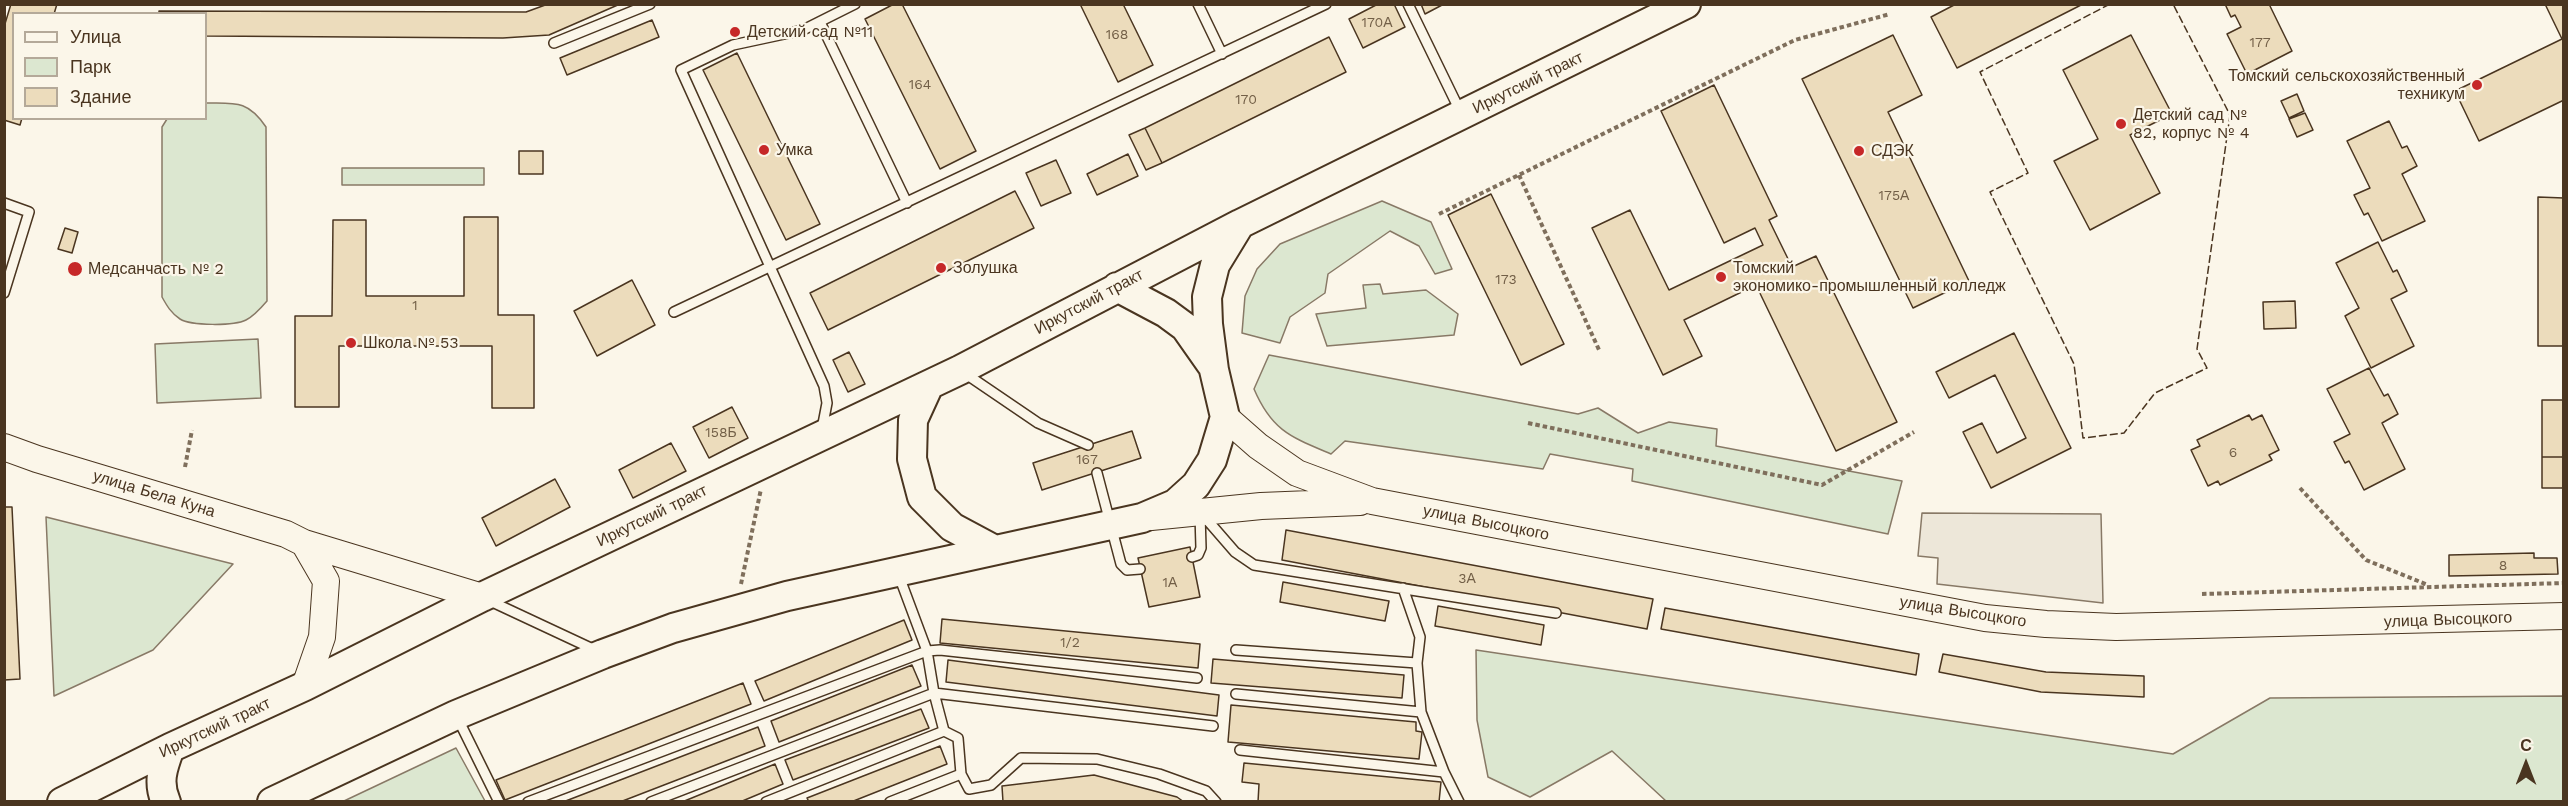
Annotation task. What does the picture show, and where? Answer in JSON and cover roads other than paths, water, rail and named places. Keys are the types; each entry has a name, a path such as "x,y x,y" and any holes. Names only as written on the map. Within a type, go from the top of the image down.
{"main road":[{"name":"Иркутский тракт","path":"62,801 960,370 1240,224 1686,4"},
{"path":"272,801 456,715 603,654 673,628 747,606 1142,518 1175,504 1196,485 1212,460 1225,417 1214,370 1207,297 1215,266 1240,224"},
{"path":"1117,287 1166,313 1185,327 1214,370"},
{"path":"929,385 913,420 912,459 922,497 952,526 995,550"},
{"name":"улица Высоцкого","path":"1225,417 1258,446 1298,473 1372,501 1984,618 2046,624 2211,626 2564,616"},
{"name":"улица Бела Куна","path":"4,447 286,534 304,543 483,597"},
{"name":"улица Высоцкого","path":"1142,518 1261,506 1372,501"},
{"path":"304,543 326,581 322,637 305,686"},
{"path":"166,801 162,792 161,773 170,748"}],"lane":[{"path":"554,43 650,4"},
{"path":"819,437 826,417 824,386 681,70 733,45 803,30 855,4"},
{"path":"1198,4 1222,54"},
{"path":"674,312 1326,4"},
{"path":"1408,4 1462,115"},
{"path":"820,22 907,203"},
{"path":"4,203 29,212 7,269 4,293"},
{"path":"960,370 1038,423 1088,445"},
{"path":"1097,473 1123,567 1127,570 1140,568"},
{"path":"1192,557 1198,555 1201,548 1200,512"},
{"path":"1200,512 1235,552 1254,565 1556,614"},
{"path":"898,571 927,651 934,693 944,731"},
{"path":"1403,588 1420,637 1417,663 1421,712 1444,772 1459,801"},
{"path":"483,597 603,654"},
{"path":"528,801 927,651 940,650 1197,678"},
{"path":"1236,650 1417,663"},
{"path":"651,801 934,693 1213,726"},
{"path":"1236,694 1421,712"},
{"path":"456,715 499,801"},
{"path":"766,801 944,731 958,738 961,774 969,789 991,785 1021,758 1097,759 1159,774 1206,791 1216,801"},
{"path":"1240,750 1444,772"},
{"path":"890,801 961,774"}],"place":[{"name":"Детский сад №11","path":"735,32"},
{"name":"Томский сельскохозяйственный техникум","path":"2477,85"},
{"name":"Детский сад № 82, корпус № 4","path":"2121,124"},
{"name":"Умка","path":"764,150"},
{"name":"СДЭК","path":"1859,151"},
{"name":"Золушка","path":"941,268"},
{"name":"Медсанчасть № 2","path":"75,269"},
{"name":"Томский экономико-промышленный колледж","path":"1721,277"},
{"name":"Школа № 53","path":"351,343"}]}
